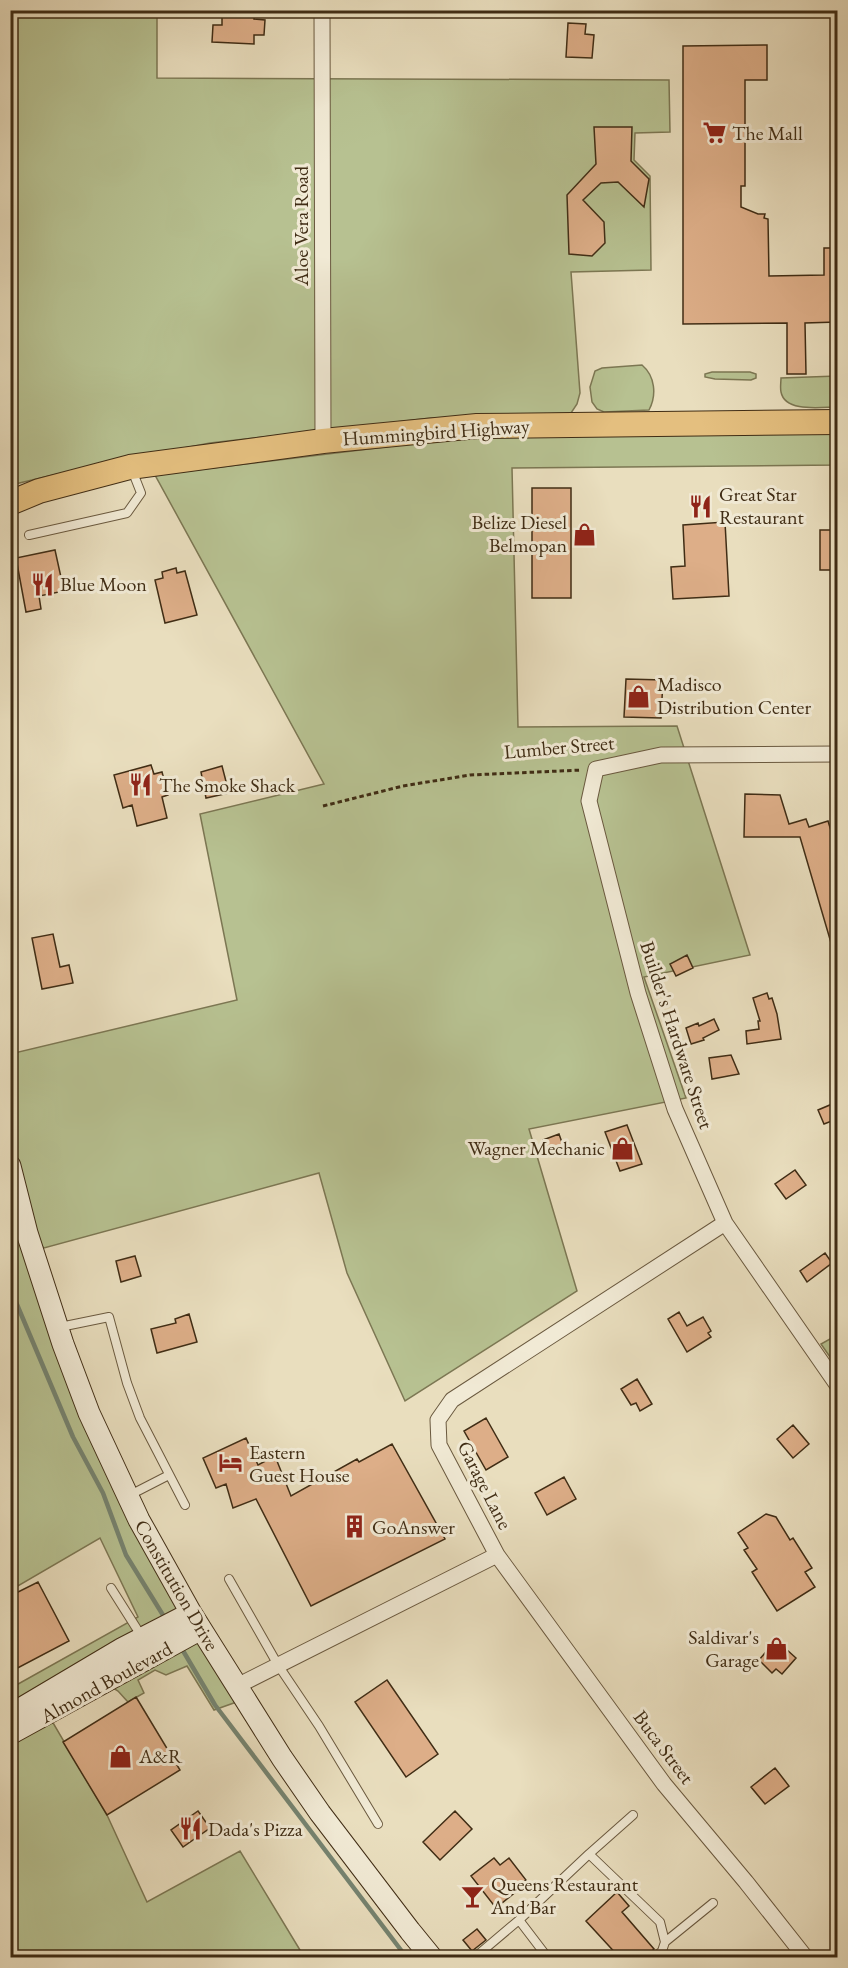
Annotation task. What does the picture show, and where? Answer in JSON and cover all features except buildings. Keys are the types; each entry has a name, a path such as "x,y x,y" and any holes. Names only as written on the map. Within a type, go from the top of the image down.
{"main road":[{"name":"Hummingbird Highway","path":"10,495 39,491 130,467 323,441 477,426 837,422"},
{"name":"Hummingbird Highway","path":"10,503 39,491"},
{"name":"Constitution Drive","path":"10,1166 27,1233 58,1327 89,1413 128,1496 196,1621 282,1758 320,1813 432,1958"},
{"name":"Almond Boulevard","path":"10,1715 143,1638 196,1621"},
{"name":"Almond Boulevard","path":"10,1734 155,1656 196,1621"}],"street":[{"name":"Aloe Vera Road","path":"322,10 323,441"},
{"name":"Lumber Street","path":"596,769 661,755 837,754"},
{"name":"Builder's Hardware Street","path":"596,769 589,801 638,993 675,1109 725,1223 837,1386"},
{"name":"Garage Lane","path":"237,1686 497,1555 440,1445 438,1420 452,1400 725,1223"},
{"name":"Buca Street","path":"497,1555 664,1784 746,1881 806,1958"}],"lane":[{"path":"29,535 127,513 141,494 130,467"},
{"path":"58,1327 109,1317 118,1353 140,1418 186,1505"},
{"path":"128,1496 169,1475"},
{"path":"229,1579 278,1665 319,1726 378,1824"},
{"path":"111,1588 155,1656"},
{"path":"474,1958 519,1920 633,1815"},
{"path":"589,1854 660,1922 665,1942"},
{"path":"654,1958 662,1951 665,1942 713,1903"},
{"path":"519,1920 548,1958"}],"path":[{"name":"Lumber Street","path":"323,806 403,786 470,775 596,769"}],"green space":[{"path":"11,11 157,11 157,78 669,80 670,132 635,133 634,160 650,176 651,270 571,272 580,393 571,413 431,418 210,443 91,466 11,485"},
{"path":"642,365 650,375 654,392 649,410 604,412 597,409 592,402 590,387 595,371 602,368"},
{"path":"750,372 756,374 756,378 751,380 705,377 705,374"},
{"path":"837,376 837,407 797,406 784,399 781,392 781,378"},
{"path":"837,431 837,465 512,468 518,727 677,726 750,955 644,977 686,1098 529,1129 577,1291 405,1401 347,1273 319,1173 44,1248 28,1234 89,1413 245,1699 214,1710 187,1666 166,1675 155,1670 138,1680 144,1693 128,1702 118,1691 107,1684 49,1716 107,1815 147,1902 240,1851 303,1955 301,1957 11,1957 11,1688 138,1617 100,1538 11,1590 10,1054 237,1000 200,814 324,784 155,475 434,441 531,436"},
{"path":"837,1335 837,1367 821,1344"}],"waterway":[{"path":"10,1288 73,1437 103,1493 126,1555 166,1620"},
{"path":"178,1651 182,1649 215,1705 407,1958"}],"place":[{"name":"The Mall","path":"714,133"},
{"name":"Great Star Restaurant","path":"701,506"},
{"name":"Belize Diesel Belmopan","path":"585,534"},
{"name":"Blue Moon","path":"42,584"},
{"name":"Madisco Distribution Center","path":"639,696"},
{"name":"The Smoke Shack","path":"141,785"},
{"name":"Wagner Mechanic","path":"623,1148"},
{"name":"Eastern Guest House","path":"231,1463"},
{"name":"GoAnswer","path":"354,1527"},
{"name":"Saldivar's Garage","path":"777,1649"},
{"name":"A&R","path":"121,1756"},
{"name":"Dada's Pizza","path":"190,1829"},
{"name":"Queens Restaurant And Bar","path":"473,1896"}]}
